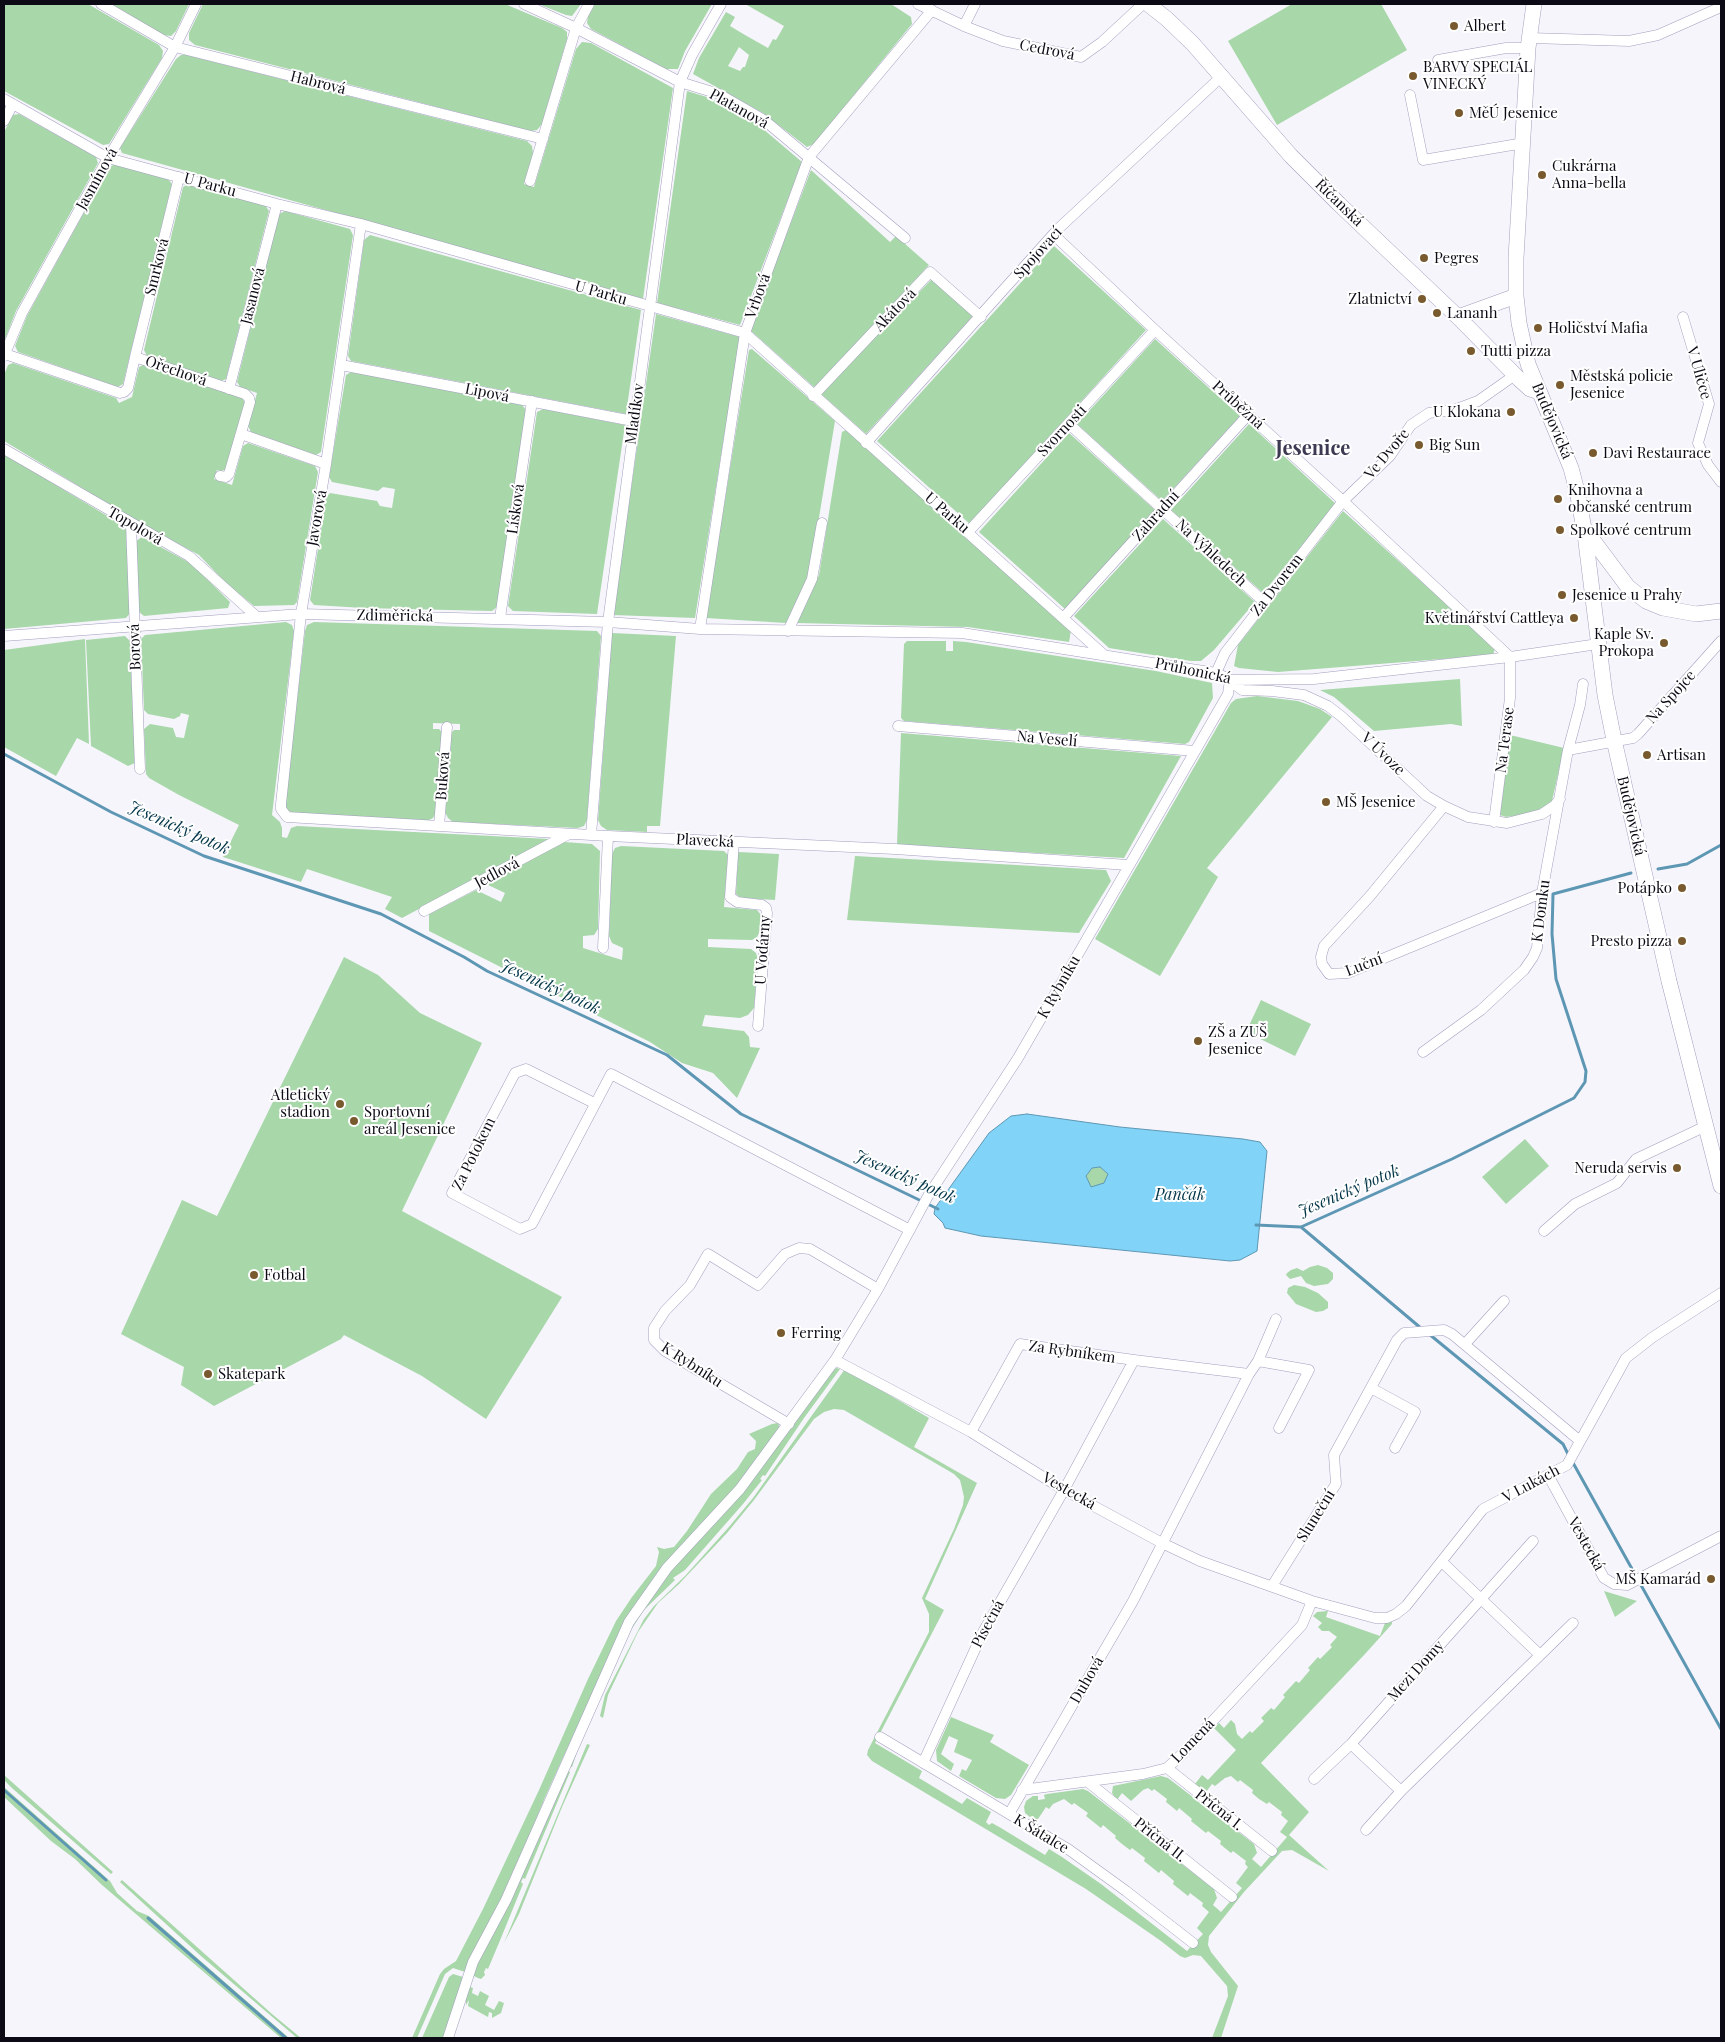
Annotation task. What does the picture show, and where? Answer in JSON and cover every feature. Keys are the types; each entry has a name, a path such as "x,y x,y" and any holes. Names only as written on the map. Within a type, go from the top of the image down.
{"main road":[{"name":"Říčanská","path":"1148,4 1167,18 1193,44 1291,156 1339,204 1458,316 1514,376 1530,389 1539,392"},
{"name":"Budějovická","path":"1534,4 1529,43 1516,258 1516,296 1521,337 1528,364 1571,468 1585,534 1605,695 1614,740 1669,981 1721,1186"},
{"path":"1458,316 1516,296"},
{"path":"1585,534 1592,539 1636,595 1663,608 1696,614 1721,611"}],"street":[{"name":"Habrová","path":"101,4 175,47 543,139"},
{"name":"Jasmínová","path":"4,355 22,313 108,158 175,47 196,4"},
{"name":"Platanová","path":"524,4 576,28 680,82 718,94 764,120 905,238"},
{"path":"530,181 576,28 589,4"},
{"name":"Mladíkov","path":"591,835 608,622 633,421 651,307 680,82 692,55 721,4"},
{"name":"Cedrová","path":"918,4 964,26 1003,40 1081,57 1102,42 1143,4"},
{"path":"964,26 975,4"},
{"path":"1438,60 1529,43 1629,41 1658,35 1721,7"},
{"name":"Vrbová","path":"700,629 745,333 809,157 932,10"},
{"name":"Spojovací","path":"866,443 1054,235 1222,76"},
{"path":"1410,95 1422,160 1524,144"},
{"path":"4,121 8,101"},
{"name":"U Parku","path":"8,101 108,158 277,204 361,224 745,333 866,443 1064,617 1103,654"},
{"name":"Smrková","path":"136,357 179,177"},
{"name":"Jasanová","path":"229,389 277,204"},
{"name":"Javorová","path":"283,813 281,804 301,614 326,464 361,224"},
{"name":"Průběžná","path":"1054,235 1510,657"},
{"name":"Akátová","path":"814,396 930,272 981,316"},
{"name":"V Uličce","path":"1683,317 1709,404 1698,443 1708,465 1721,482"},
{"name":"Svornosti","path":"968,532 1155,330"},
{"name":"Ořechová","path":"4,355 120,393 128,388 136,357 245,394 250,402 230,474 226,477 220,476"},
{"name":"Lipová","path":"341,365 633,421"},
{"name":"Ve Dvoře","path":"1343,501 1390,456 1411,425 1429,414 1454,410 1478,402 1514,376"},
{"name":"Lísková","path":"500,618 532,401"},
{"name":"Zahradní","path":"1064,617 1248,415"},
{"name":"Na Výhledech","path":"1069,424 1264,602"},
{"path":"241,434 326,464"},
{"name":"Topolová","path":"4,449 130,524 189,556 256,616"},
{"name":"Za Dvorem","path":"1216,673 1225,653 1343,501"},
{"name":"Borová","path":"130,524 140,770"},
{"path":"788,631 812,579 822,524"},
{"name":"Zdiměřická","path":"4,636 301,614 500,618 608,622 700,629 788,631"},
{"name":"Průhonická","path":"788,631 962,633 1216,673 1230,680 1314,678 1510,657 1598,644"},
{"name":"Na Spojce","path":"1614,740 1633,738 1638,734 1721,641"},
{"name":"Na Terase","path":"1494,822 1510,698 1510,657"},
{"name":"K Rybníku","path":"448,2038 474,1962 506,1900 629,1622 667,1568 740,1488 835,1360 878,1289 928,1196 1018,1058 1228,694 1230,680"},
{"name":"V Úvoze","path":"1230,680 1242,690 1304,695 1328,706 1355,728 1427,796 1444,806 1468,816 1507,823 1536,817 1548,810 1560,799"},
{"name":"K Domku","path":"1423,1052 1481,1010 1530,964 1537,948 1542,893 1568,750 1584,684"},
{"name":"Na Veselí","path":"898,726 1195,751"},
{"name":"Buková","path":"439,826 447,727"},
{"path":"1568,750 1614,740"},
{"name":"Luční","path":"1444,806 1370,896 1324,946 1322,964 1328,974 1348,973 1542,893"},
{"name":"Plavecká","path":"283,813 292,818 608,836 894,849 1128,865"},
{"name":"Jedlová","path":"424,912 570,834"},
{"path":"603,948 608,836"},
{"name":"U Vodárny","path":"734,842 730,897 737,902 762,905 767,913 758,1026"},
{"name":"Za Potokem","path":"594,1103 526,1069 515,1073 452,1193 520,1229 532,1224 594,1103 611,1074 910,1230"},
{"path":"1544,1231 1575,1204 1617,1183 1636,1159 1706,1126"},
{"name":"K Rybníku","path":"789,1424 664,1350 654,1340 654,1328 665,1311 690,1284 708,1254 758,1285 785,1254 799,1248 810,1249 878,1289"},
{"name":"V Lukách","path":"1312,1601 1375,1618 1387,1618 1396,1614 1406,1606 1483,1509 1567,1465 1626,1358 1653,1337 1721,1293"},
{"path":"1465,1344 1504,1301"},
{"path":"1162,1543 1258,1360 1276,1319"},
{"name":"Sluneční","path":"1272,1586 1336,1484 1334,1455 1400,1335 1444,1330 1465,1344 1580,1441"},
{"name":"Za Rybníkem","path":"971,1432 1020,1344 1249,1374"},
{"name":"Vestecká","path":"835,1360 971,1432 1064,1490 1162,1543 1200,1561 1312,1601"},
{"name":"Za Rybníkem","path":"1064,1490 1134,1360"},
{"path":"1258,1360 1309,1370 1279,1428"},
{"path":"1371,1388 1415,1412 1395,1448"},
{"name":"Vestecká","path":"1548,1475 1604,1578 1614,1584 1627,1585 1721,1536"},
{"name":"Písečná","path":"923,1763 983,1632 1064,1490"},
{"name":"Mezi Domy","path":"1314,1779 1351,1744 1533,1541"},
{"name":"Duhová","path":"1009,1814 1133,1601 1162,1543"},
{"path":"1442,1562 1539,1654"},
{"name":"Lomená","path":"1022,1790 1143,1774 1167,1768 1302,1625 1312,1601"},
{"path":"1366,1830 1400,1791 1573,1623"},
{"name":"K Šátalce","path":"880,1737 1060,1844 1098,1870 1193,1943"},
{"path":"1351,1744 1400,1791"},
{"name":"Příčná I.","path":"1167,1768 1272,1851"},
{"name":"Příčná II.","path":"1088,1782 1232,1897"}],"green space":[{"path":"4,4 88,4 159,45 163,51 162,58 109,144 103,145 4,91"},
{"path":"111,4 189,4 176,31 171,36 163,35"},
{"path":"203,4 505,4 562,28 567,32 567,39 542,124 537,130 531,131 195,45 189,40 189,33"},
{"path":"538,4 581,4 572,16"},
{"path":"594,4 712,4 685,51 678,69 666,69 591,29 587,23"},
{"path":"745,4 891,4 911,17 912,24 814,144 807,147 763,113 693,74 699,58 726,12 735,17 730,26 768,48 773,39 776,40 784,26","holes":["739,47 749,55 745,67 740,71 728,66"]},
{"path":"1292,4 1381,4 1407,50 1277,125 1228,41"},
{"path":"582,42 591,43 673,88 643,299 122,153 120,148 176,59 181,55 186,55 527,141 532,146 533,153 524,184 534,187 576,49"},
{"path":"687,91 717,100 756,123 802,162 740,325 657,303"},
{"path":"19,114 96,157 98,163 16,311 4,342 4,132 13,115"},
{"path":"116,164 168,179 172,184 123,384 118,387 18,352 15,346 27,316 109,167"},
{"path":"811,170 890,242 896,236 929,265 815,388 750,330"},
{"path":"188,184 265,205 269,211 226,379 221,381 147,356 144,350 183,187"},
{"path":"285,211 350,229 353,235 321,452 316,455 251,432 248,426 257,393 240,387 237,382 279,214"},
{"path":"370,235 641,310 626,414 351,361 348,356 364,240"},
{"path":"1054,246 1146,330 970,524 877,441"},
{"path":"932,279 973,316 866,434 820,393"},
{"path":"656,314 740,337 695,618 613,615"},
{"path":"1155,339 1240,416 1162,501 1077,424"},
{"path":"752,349 835,421 810,572 786,623 706,618 749,350"},
{"path":"13,363 116,398 119,403 132,397 139,367 145,364 242,398 245,403 227,469 217,470 214,479 232,485 243,446 248,443 315,466 318,472 297,602 294,605 254,606 226,583 199,555 140,523 4,441 4,375 8,365"},
{"path":"351,372 522,405 526,410 497,607 492,611 314,605 310,600 326,498 330,493 377,501 380,506 392,508 395,489 383,487 378,491 332,482 329,477 346,375"},
{"path":"543,409 625,425 597,614 513,611 508,606 537,412"},
{"path":"1249,424 1336,504 1263,593 1171,510"},
{"path":"846,430 1071,630 1069,642 968,627 796,623 819,575 842,432"},
{"path":"1069,433 1155,510 1065,609 979,532"},
{"path":"4,454 124,526 126,530 130,613 126,618 4,629"},
{"path":"1343,511 1495,648 1493,655 1278,672 1234,666 1238,645"},
{"path":"1163,519 1255,602 1214,650 1201,661 1109,648 1074,616"},
{"path":"142,537 192,564 230,602 228,608 144,616 139,612 136,541"},
{"path":"286,622 292,625 294,631 272,815 280,822 282,837 287,838 291,828 297,826 550,839 402,918 385,909 392,897 307,869 301,882 223,857 239,825 179,795 149,778 146,774 144,729 150,724 173,728 176,737 184,738 189,715 181,713 180,716 174,719 148,714 144,710 141,639 145,635"},
{"path":"314,622 597,631 601,636 587,820 584,826 578,828 453,822 448,818 445,812 451,733 454,730 460,730 460,724 433,723 433,729 439,729 442,732 436,812 433,818 427,821 293,813 287,810 285,804 305,631 307,625"},
{"path":"612,633 676,636 660,826 647,826 647,832 607,830 601,826 598,820"},
{"path":"125,636 130,641 135,763 128,766 91,746 86,640"},
{"path":"85,639 89,744 77,738 56,776 4,747 4,650"},
{"path":"907,641 946,641 946,651 953,651 953,641 966,642 1156,671 1212,683 1213,698 1189,742 1185,744 904,721 901,718 904,644"},
{"path":"1460,679 1462,726 1451,724 1374,731 1334,697 1320,690"},
{"path":"1257,696 1298,701 1320,709 1332,717 1207,868 1218,877 1160,976 1095,939 1231,703 1236,699"},
{"path":"901,733 1181,756 1124,858 897,845"},
{"path":"1510,735 1564,748 1552,801 1528,814 1506,817 1500,815"},
{"path":"564,842 592,844 600,851 598,929 594,935 583,936 583,948 622,960 623,948 612,943 609,936 612,854 615,848 621,846 724,851 728,855 724,907 757,910 761,915 760,931 757,937 752,940 708,939 708,947 751,949 756,953 758,960 754,1008 748,1015 740,1018 705,1015 702,1026 744,1031 749,1037 750,1047 760,1048 737,1098 713,1073 682,1063 650,1042 429,931 429,914 476,890 501,902 505,893 486,884"},
{"path":"738,852 779,854 775,900 741,898 736,894"},
{"path":"855,856 1106,870 1111,881 1079,933 847,920"},
{"name":"Sportovní areál Jesenice","path":"344,957 378,975 420,1013 482,1043 402,1211 562,1297 486,1419 422,1376 344,1335 341,1339 214,1406 181,1385 184,1367 121,1334 182,1200 217,1216"},
{"path":"1261,1000 1311,1024 1295,1056 1246,1032"},
{"path":"1525,1139 1549,1166 1506,1204 1482,1177"},
{"path":"1100,1167 1108,1174 1104,1184 1091,1187 1086,1176 1092,1168"},
{"path":"1318,1265 1327,1268 1333,1273 1333,1279 1328,1284 1314,1286 1306,1283 1301,1276 1290,1279 1286,1275 1291,1270 1297,1268 1303,1271"},
{"path":"1294,1285 1305,1287 1318,1293 1328,1302 1328,1308 1316,1312 1296,1304 1287,1293 1288,1288"},
{"path":"840,1369 765,1476 763,1475 760,1479 762,1480 743,1504 685,1570 673,1578 675,1580 644,1610 631,1630 604,1686 633,1625 646,1604 673,1568 748,1485 832,1370"},
{"path":"845,1369 929,1418 914,1447 977,1483 925,1599 944,1610 875,1743 922,1771 919,1778 962,1804 967,1798 991,1812 986,1822 989,1825 992,1823 1045,1855 1049,1849 1062,1857 1101,1884 1187,1951 1203,1934 1197,1928 1209,1912 1202,1906 1203,1903 1190,1893 1188,1896 1173,1884 1174,1881 1161,1870 1159,1873 1144,1861 1145,1858 1132,1848 1130,1850 1122,1844 1103,1825 1101,1828 1086,1816 1088,1813 1074,1803 1072,1805 1064,1799 1053,1804 1049,1809 1046,1807 1036,1822 1025,1813 1026,1801 1033,1796 1038,1796 1038,1800 1045,1799 1044,1795 1047,1794 1083,1789 1088,1791 1214,1889 1217,1898 1213,1905 1221,1912 1242,1888 1236,1883 1248,1867 1245,1864 1246,1861 1233,1851 1231,1853 1220,1844 1221,1841 1208,1831 1206,1833 1179,1808 1177,1811 1166,1802 1167,1799 1154,1789 1152,1791 1148,1788 1143,1790 1131,1801 1122,1793 1117,1800 1112,1793 1113,1786 1161,1776 1168,1778 1254,1844 1257,1853 1252,1859 1261,1867 1287,1837 1280,1832 1288,1821 1281,1815 1282,1812 1269,1802 1267,1804 1259,1799 1252,1793 1253,1790 1231,1776 1215,1786 1212,1784 1206,1792 1197,1787 1195,1784 1202,1775 1208,1780 1236,1750 1214,1728 1219,1723 1224,1728 1231,1720 1235,1724 1237,1734 1242,1739 1250,1731 1252,1733 1264,1721 1261,1718 1271,1708 1274,1710 1285,1697 1283,1695 1296,1681 1299,1683 1310,1670 1308,1668 1318,1657 1320,1659 1332,1647 1330,1645 1337,1637 1329,1631 1322,1631 1318,1627 1322,1623 1313,1616 1317,1612 1328,1611 1326,1617 1380,1636 1385,1623 1392,1622 1365,1654 1261,1763 1309,1812 1289,1835 1329,1871 1292,1850 1282,1851 1244,1892 1209,1936 1208,1945 1211,1952 1238,1986 1221,2038 1212,2038 1228,1996 1227,1986 1201,1956 1193,1955 1185,1958 1180,1956 1086,1889 872,1761 867,1755 929,1632 929,1614 922,1598 954,1529 964,1497 960,1480 954,1474 844,1410 834,1409 824,1412 814,1419 727,1533 679,1584 658,1603 638,1632 608,1695 603,1718 600,1716 605,1695 644,1619 654,1606 685,1576 753,1498"},
{"path":"778,1423 780,1428 747,1474 622,1628 546,1795 511,1881 465,1972 453,1968 445,1974 417,2038 412,2038 440,1974 456,1961 483,1909 616,1621 656,1566 659,1552 657,1547 664,1549 674,1547 687,1531 711,1494 737,1469 748,1452 755,1449 756,1441 749,1434"},
{"path":"1604,1591 1637,1601 1615,1617"},
{"path":"951,1717 994,1735 990,1742 1029,1765 1011,1795 1005,1799 996,1798 959,1776 962,1769 966,1771 972,1760 954,1752 958,1740 949,1736 941,1754 954,1764 951,1771 937,1761 936,1750"},
{"path":"587,1744 590,1745 562,1807 519,1914 504,1943"},
{"path":"578,1749 525,1879 523,1878 521,1882 523,1884 488,1969 486,1968 485,1975 481,1979 478,1978 472,1975 514,1892 572,1754"},
{"path":"4,1775 113,1872 111,1874 13,1789 4,1780"},
{"path":"4,1787 110,1881 117,1893 137,1911 149,1916 289,2038 281,2038 102,1885 75,1859 51,1841 4,1797"},
{"path":"122,1880 301,2038 297,2038 201,1956 120,1882"},
{"path":"453,1974 463,1977 443,2038 422,2038 449,1977"},
{"path":"470,1987 473,1988 472,1993 478,1996 480,1991 489,1996 485,2005 494,2010 499,2001 504,2003 501,2013 492,2018 492,2013 489,2012 488,2017 468,2006 469,2000 466,2005 466,1996"}],"water":[{"name":"Pančák","path":"1027,1114 1120,1127 1260,1142 1267,1151 1257,1251 1240,1260 1230,1261 981,1236 945,1228 943,1223 934,1214 935,1208 989,1133 1011,1116","holes":["1100,1167 1108,1174 1104,1183 1091,1187 1086,1176 1092,1168"]}],"waterway":[{"name":"Jesenický potok","path":"4,754 111,812 204,856 381,914 487,971 667,1055 741,1114 938,1209"},
{"name":"Jesenický potok","path":"1658,869 1687,864 1721,845"},
{"name":"Jesenický potok","path":"1256,1225 1301,1227 1452,1159 1574,1098 1585,1082 1586,1071 1556,979 1552,934 1553,894 1631,873"},
{"path":"1301,1227 1422,1329"},
{"path":"1429,1334 1563,1444 1569,1456"},
{"path":"1572,1461 1721,1729"},
{"path":"4,1790 106,1880"},
{"path":"148,1918 286,2038"}],"place":[{"name":"Albert","path":"1454,26"},
{"name":"BARVY SPECIÁL VINECKÝ","path":"1413,76"},
{"name":"MěÚ Jesenice","path":"1459,113"},
{"name":"Cukrárna Anna-bella","path":"1542,175"},
{"name":"Pegres","path":"1424,258"},
{"name":"Zlatnictví","path":"1422,299"},
{"name":"Lananh","path":"1437,313"},
{"name":"Holičství Mafia","path":"1538,328"},
{"name":"Tutti pizza","path":"1471,351"},
{"name":"Městská policie Jesenice","path":"1560,385"},
{"name":"U Klokana","path":"1511,412"},
{"name":"Big Sun","path":"1419,445"},
{"name":"Davi Restaurace","path":"1593,453"},
{"name":"Knihovna a občanské centrum","path":"1558,499"},
{"name":"Spolkové centrum","path":"1560,530"},
{"name":"Jesenice u Prahy","path":"1562,595"},
{"name":"Květinářství Cattleya","path":"1574,618"},
{"name":"Kaple Sv. Prokopa","path":"1664,643"},
{"name":"Artisan","path":"1647,755"},
{"name":"MŠ Jesenice","path":"1326,802"},
{"name":"Potápko","path":"1682,888"},
{"name":"Presto pizza","path":"1682,941"},
{"name":"ZŠ a ZUŠ Jesenice","path":"1198,1041"},
{"name":"Atletický stadion","path":"340,1104"},
{"name":"Sportovní areál Jesenice","path":"354,1121"},
{"name":"Neruda servis","path":"1677,1168"},
{"name":"Fotbal","path":"254,1275"},
{"name":"Ferring","path":"781,1333"},
{"name":"Skatepark","path":"208,1374"},
{"name":"MŠ Kamarád","path":"1711,1579"}],"district":[{"name":"Jesenice","path":"1313,449"}]}
